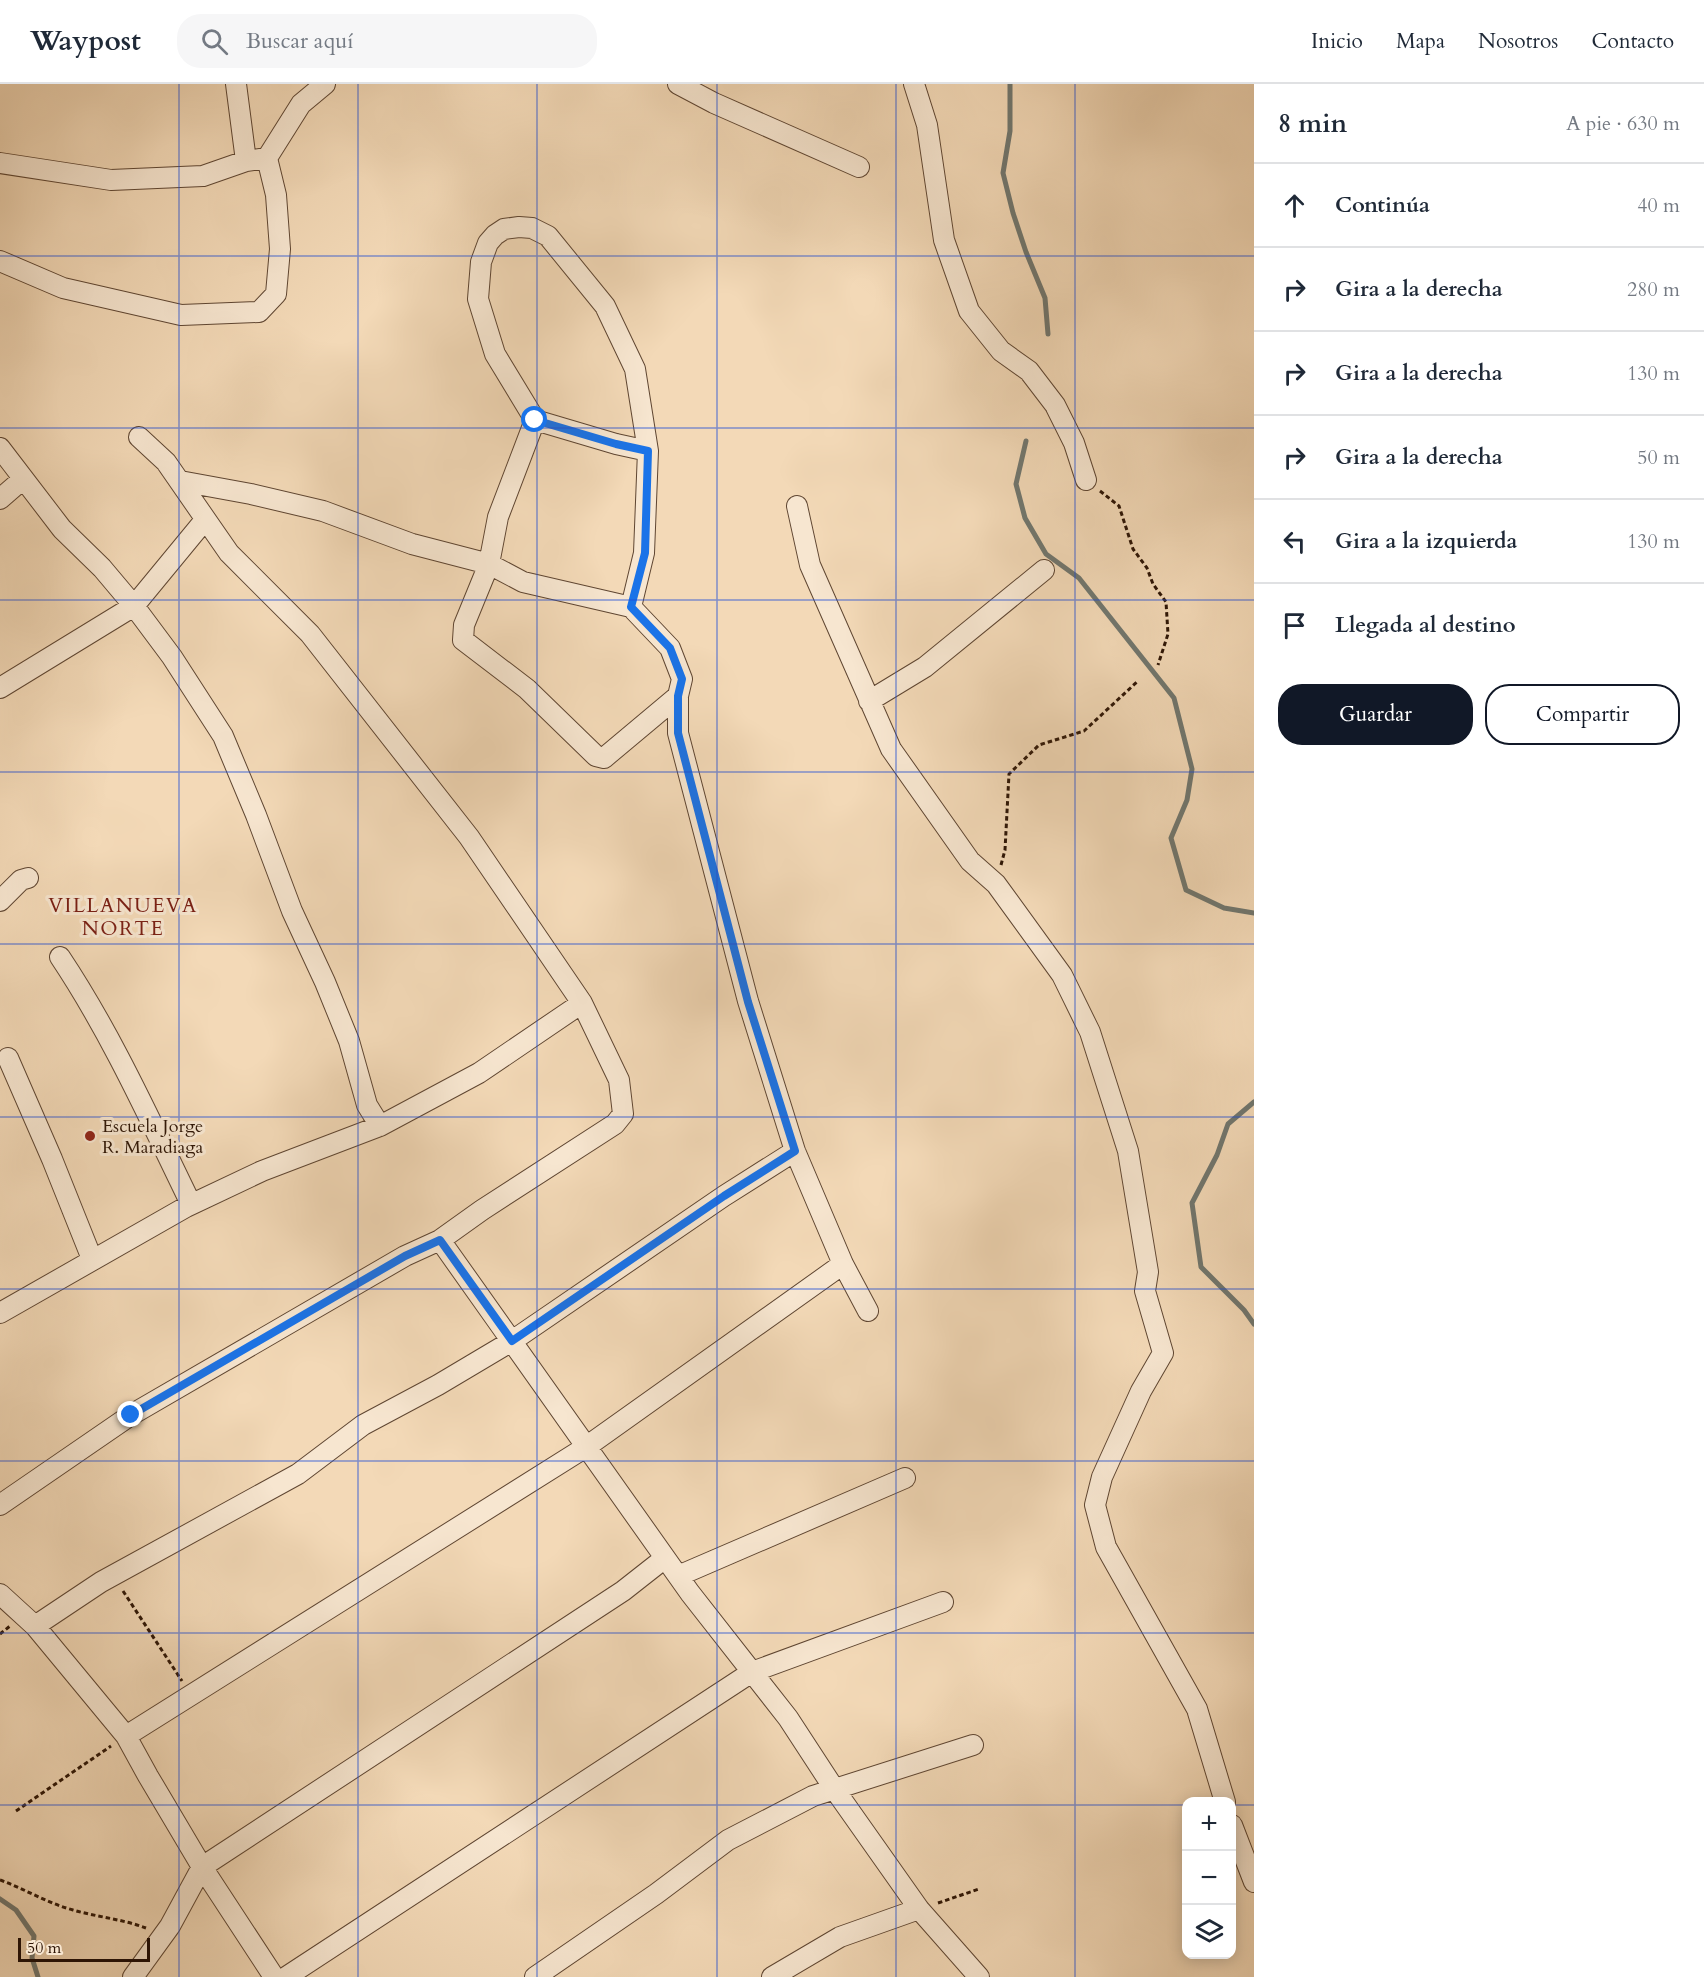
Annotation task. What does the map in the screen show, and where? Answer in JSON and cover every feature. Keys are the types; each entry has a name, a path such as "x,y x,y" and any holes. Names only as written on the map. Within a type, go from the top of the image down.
{"street":[{"path":"236,84 246,161"},
{"path":"0,261 63,288 181,315 259,312 276,294 280,249 276,195 267,158 301,104 325,84"},
{"path":"678,84 714,103 859,167"},
{"path":"914,84 927,125 944,240 969,311 1001,351 1029,371 1055,405 1074,443 1086,480"},
{"path":"0,163 111,180 203,176 246,161 267,158"},
{"path":"631,607 645,553 648,451 635,369 605,306 548,236 532,228 519,227 504,229 495,235 488,243 481,262 478,299 495,354 535,420 648,451"},
{"path":"535,420 498,517 489,564 464,625 462,640 527,688 590,753 604,758 678,696"},
{"path":"0,1505 131,1415 405,1256 440,1240 482,1210 615,1124 624,1114 619,1080 582,1003 469,837 310,634 229,554 166,462 139,437"},
{"path":"0,448 62,529 102,568 134,606 172,657 223,736 256,815 291,910 325,982 349,1041 367,1106 380,1126"},
{"path":"0,499 23,479"},
{"path":"180,481 251,494 323,511 412,543 489,564 523,582 631,607 670,648 682,679 678,696 678,733 748,1002 795,1151 843,1264 868,1311"},
{"path":"797,506 810,565 891,749 970,861 996,884 1062,975 1090,1032 1128,1151 1148,1272 1145,1291 1163,1353 1141,1391 1102,1477 1095,1505 1106,1547 1197,1709 1223,1797"},
{"path":"0,688 134,606 204,520"},
{"path":"869,701 925,667 1044,570"},
{"path":"0,901 21,880 28,878"},
{"path":"60,957 115,1049 191,1204"},
{"path":"0,1313 191,1204 262,1171 380,1126 479,1073 582,1003"},
{"path":"8,1058 92,1259"},
{"path":"35,1626 114,1576 298,1474 363,1425 438,1385 512,1341 724,1196 795,1151"},
{"path":"440,1240 678,1576 788,1718 835,1790 919,1909 979,1977"},
{"path":"126,1736 586,1447 843,1264"},
{"path":"678,1576 904,1478"},
{"path":"133,1977 170,1926 202,1867 623,1592 665,1558"},
{"path":"0,1594 35,1626 126,1736 202,1867 262,1962 274,1977"},
{"path":"286,1977 752,1672 943,1602"},
{"path":"535,1977 656,1894 728,1840 813,1796 973,1745"},
{"path":"1236,1835 1254,1882"},
{"path":"772,1977 840,1937 919,1909"}],"path":[{"path":"1086,480 1119,506 1132,549 1147,568 1153,584 1166,602 1168,634 1158,665"},
{"path":"996,884 1005,850 1009,774 1039,745 1084,731 1138,681"},
{"path":"114,1576 191,1695"},
{"path":"16,1811 126,1736"},
{"path":"0,1880 46,1902 145,1927 162,1937"},
{"path":"919,1909 979,1889"}],"waterway":[{"path":"1010,84 1010,131 1003,173 1026,252 1045,298 1048,334"},
{"path":"1026,441 1016,484 1025,518 1046,554 1079,578 1174,698 1192,769 1187,800 1171,838 1186,890 1224,908 1254,913"},
{"path":"1254,1102 1228,1124 1217,1155 1192,1203 1201,1267 1244,1310 1254,1324"},
{"path":"0,1899 16,1910 34,1936 32,1958 38,1977"}],"place":[{"name":"Escuela Jorge R. Maradiaga","path":"90,1136"}],"district":[{"name":"VILLANUEVA NORTE","path":"123,916"}],"route":[{"path":"131,1415 405,1256 440,1240 512,1341 724,1196 795,1151 748,1002 678,733 678,696 682,679 670,648 631,607 645,553 648,451 535,420"}]}
